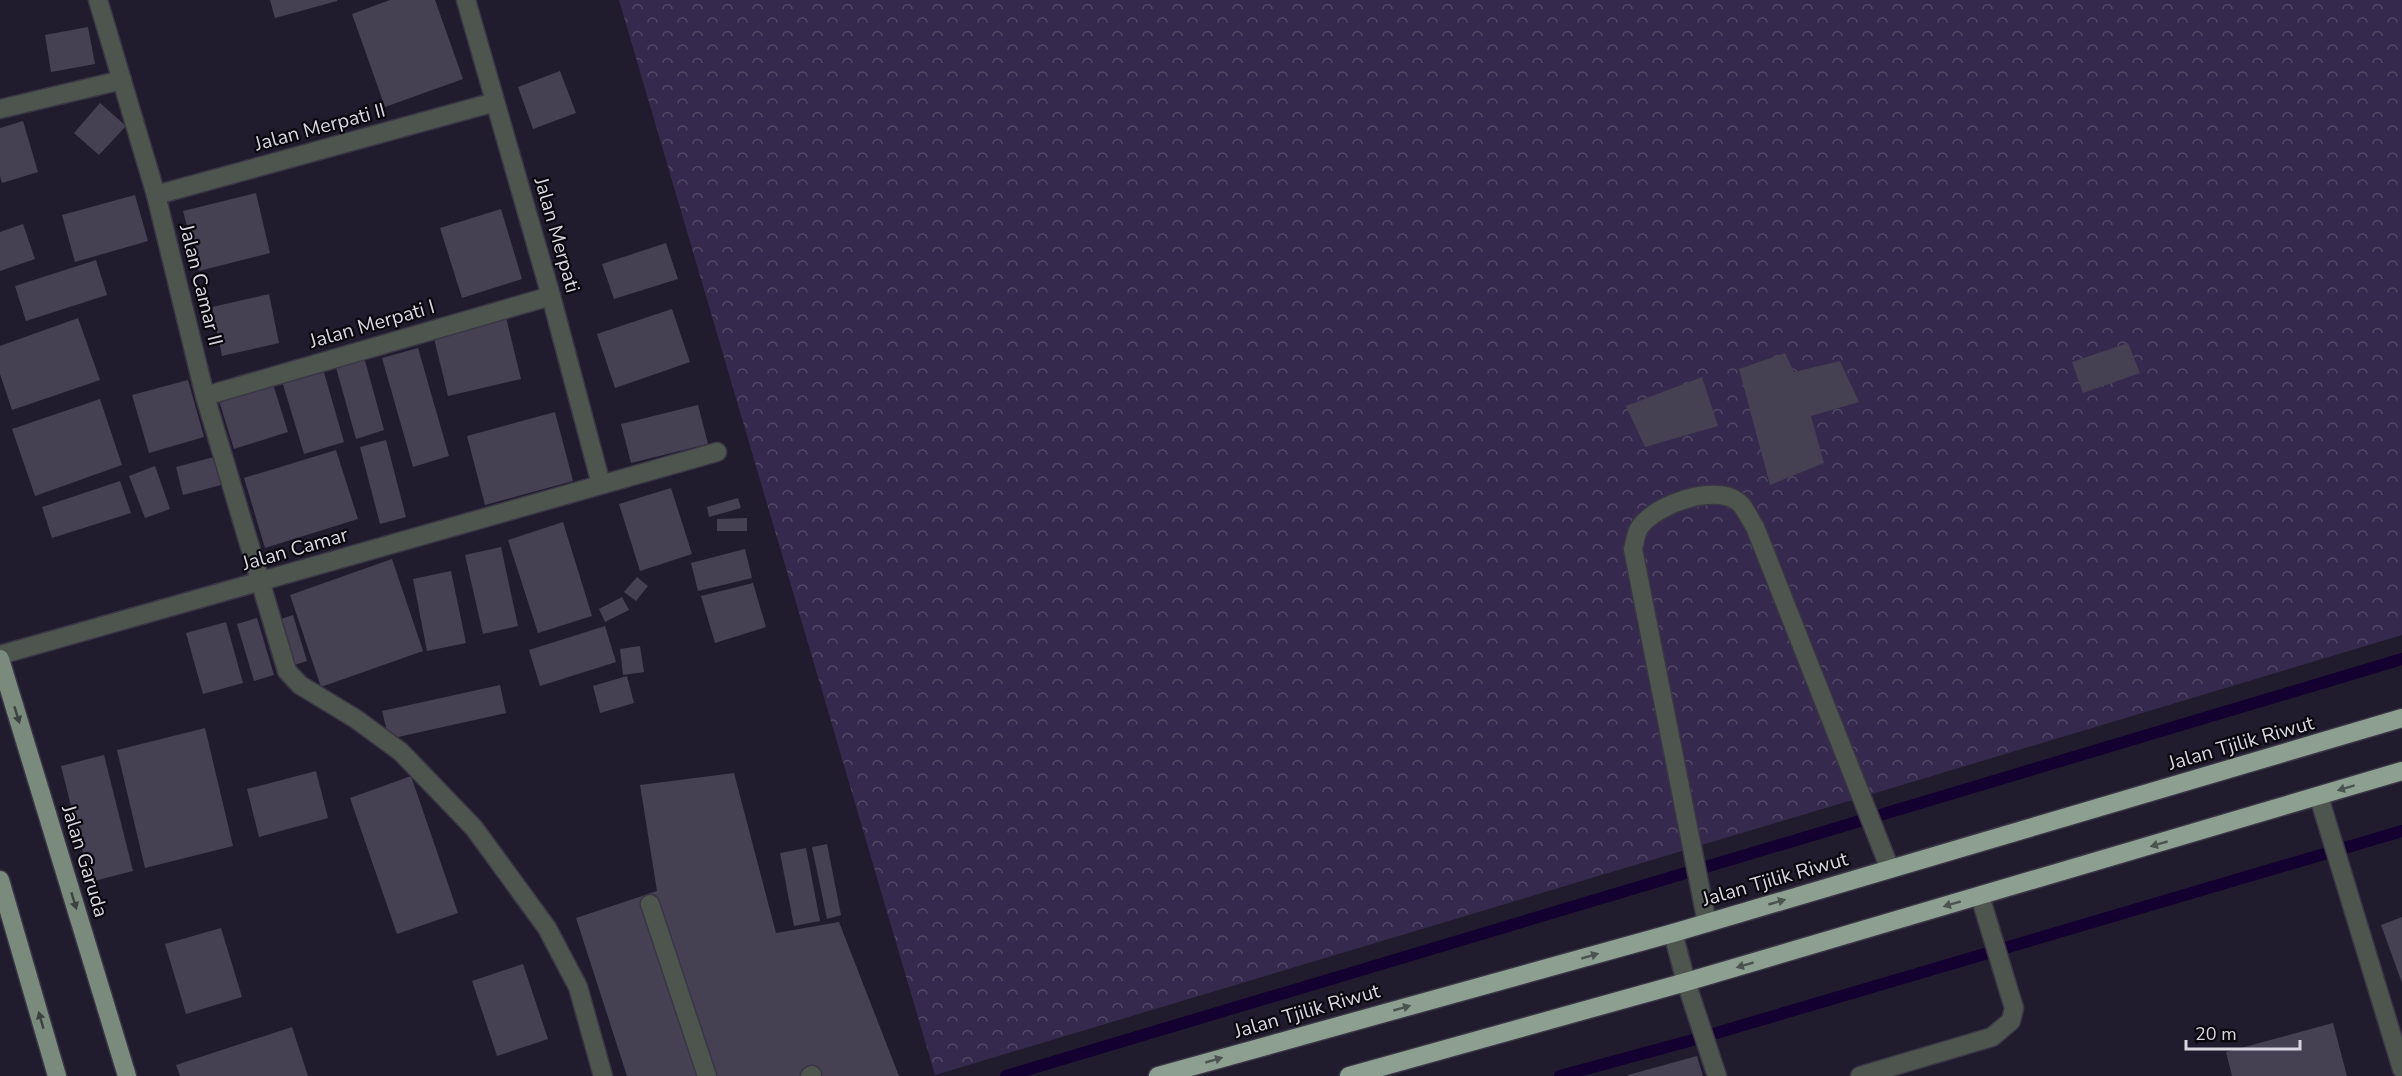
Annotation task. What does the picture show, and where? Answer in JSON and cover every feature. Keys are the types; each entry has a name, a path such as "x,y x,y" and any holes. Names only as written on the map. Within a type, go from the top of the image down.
{"highway":[{"name":"Jalan Tjilik Riwut","path":"1158,1076 1673,933 2402,718"},
{"path":"1349,1076 1686,982 2402,771"}],"main road":[{"name":"Jalan Garuda","path":"0,657 127,1076"},
{"path":"0,880 57,1076"}],"street":[{"name":"Jalan Camar II","path":"98,0 156,195 205,396 287,671 300,685 356,719 401,752 474,828 547,928 578,987 603,1076"},
{"name":"Jalan Merpati","path":"466,0 551,296 601,484"},
{"path":"0,109 122,80"},
{"name":"Jalan Merpati II","path":"156,195 495,102"},
{"name":"Jalan Merpati I","path":"205,396 551,296"},
{"name":"Jalan Camar","path":"0,657 717,452"},
{"path":"1707,923 1633,549 1640,527 1664,508 1697,496 1722,495 1738,501 1755,527 1890,869"},
{"path":"2319,797 2402,1069"},
{"path":"1860,1076 1992,1037 2011,1021 2014,1008 1980,896"},
{"path":"650,904 707,1076"},
{"path":"1673,933 1686,982 1717,1076"}],"green space":[{"path":"619,0 2402,0 2402,635 935,1075"}],"building":[{"path":"270,0 337,0 337,1 275,18"},
{"path":"390,0 435,0 463,79 385,107 352,14"},
{"path":"88,27 95,64 51,72 45,35"},
{"path":"560,71 576,113 533,129 518,87"},
{"path":"100,103 126,126 99,155 74,133"},
{"path":"23,121 38,172 2,183 0,128"},
{"path":"256,193 270,253 199,271 183,211"},
{"path":"135,195 148,241 75,262 62,215"},
{"path":"501,209 522,279 462,298 440,228"},
{"path":"23,224 35,259 0,271 0,232"},
{"path":"666,243 678,279 614,299 602,264"},
{"path":"96,260 107,295 26,321 15,286"},
{"path":"269,294 279,343 222,356 212,307"},
{"path":"672,309 690,362 615,388 597,334"},
{"path":"505,313 521,379 448,396 432,330"},
{"path":"78,318 100,380 12,410 0,374 0,346"},
{"path":"2128,343 2140,373 2083,393 2072,362"},
{"path":"418,348 449,456 413,467 382,358"},
{"path":"1785,353 1794,372 1840,361 1859,402 1811,416 1824,463 1770,485 1739,369"},
{"path":"364,357 384,430 356,439 335,364"},
{"path":"323,369 344,442 304,454 282,381"},
{"path":"1702,377 1718,426 1645,447 1626,406"},
{"path":"188,380 204,437 149,453 132,395"},
{"path":"273,384 288,432 234,449 219,401"},
{"path":"100,399 122,465 35,496 12,429"},
{"path":"698,405 708,444 631,463 621,424"},
{"path":"555,412 573,481 485,505 467,436"},
{"path":"386,440 406,517 380,524 360,447"},
{"path":"336,450 358,519 265,548 244,478"},
{"path":"214,457 221,485 183,495 176,467"},
{"path":"155,466 170,509 145,518 129,476"},
{"path":"120,481 131,513 52,538 42,507"},
{"path":"671,488 692,554 640,571 619,504"},
{"path":"738,498 741,508 709,517 707,507"},
{"path":"747,518 747,531 717,531 717,519"},
{"path":"563,522 592,616 538,633 508,540"},
{"path":"501,547 518,626 483,634 465,555"},
{"path":"745,549 752,578 698,591 691,563"},
{"path":"392,559 423,651 321,687 290,595"},
{"path":"451,571 466,643 427,651 413,579"},
{"path":"637,577 648,586 636,601 624,592"},
{"path":"753,583 766,627 715,643 701,596"},
{"path":"622,597 629,610 605,622 599,609"},
{"path":"293,615 307,661 288,667 274,621"},
{"path":"257,618 274,675 254,681 237,624"},
{"path":"226,622 243,683 203,694 186,633"},
{"path":"605,626 616,662 540,686 529,650"},
{"path":"640,646 644,672 623,675 620,649"},
{"path":"627,676 634,703 600,713 593,686"},
{"path":"500,685 506,713 389,739 382,711"},
{"path":"205,728 233,846 145,868 117,750"},
{"path":"104,755 133,871 90,882 61,766"},
{"path":"316,771 328,818 259,837 247,789"},
{"path":"734,773 776,933 839,922 899,1076 627,1076 576,918 657,891 640,785"},
{"path":"411,776 458,913 397,934 350,798"},
{"path":"827,844 841,915 827,919 812,847"},
{"path":"806,848 820,921 794,926 780,853"},
{"path":"2402,917 2402,983 2381,925"},
{"path":"221,928 242,997 186,1014 165,944"},
{"path":"523,964 548,1039 497,1056 472,981"},
{"path":"2333,1023 2347,1076 2232,1076 2226,1052"},
{"path":"292,1027 308,1076 180,1076 176,1065"},
{"path":"1697,1056 1703,1076 1628,1076 1628,1075"}],"waterway":[{"path":"1006,1076 2402,659"},
{"path":"1560,1076 1689,1041 2402,831"}]}
